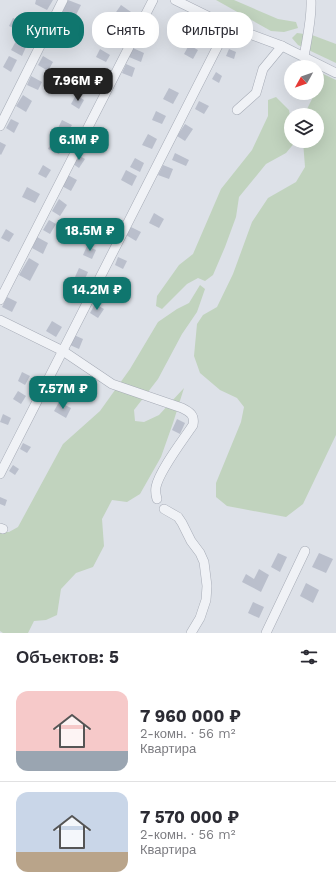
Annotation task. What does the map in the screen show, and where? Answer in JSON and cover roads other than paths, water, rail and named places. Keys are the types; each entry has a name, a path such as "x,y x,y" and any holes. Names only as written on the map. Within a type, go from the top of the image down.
{"street":[{"path":"0,126 63,0"},
{"path":"0,300 153,0"},
{"path":"175,0 199,12"},
{"path":"304,57 307,33 310,26 311,0"},
{"path":"253,36 282,46 336,73"},
{"path":"237,110 256,93 263,69 282,46"},
{"path":"0,474 217,48"},
{"path":"0,320 63,351 112,384 190,412 194,420 193,425 163,470 156,486 155,493 157,500"},
{"path":"164,509 178,517 204,562 207,586 206,600 200,618 191,633"},
{"path":"266,633 305,551"}]}
